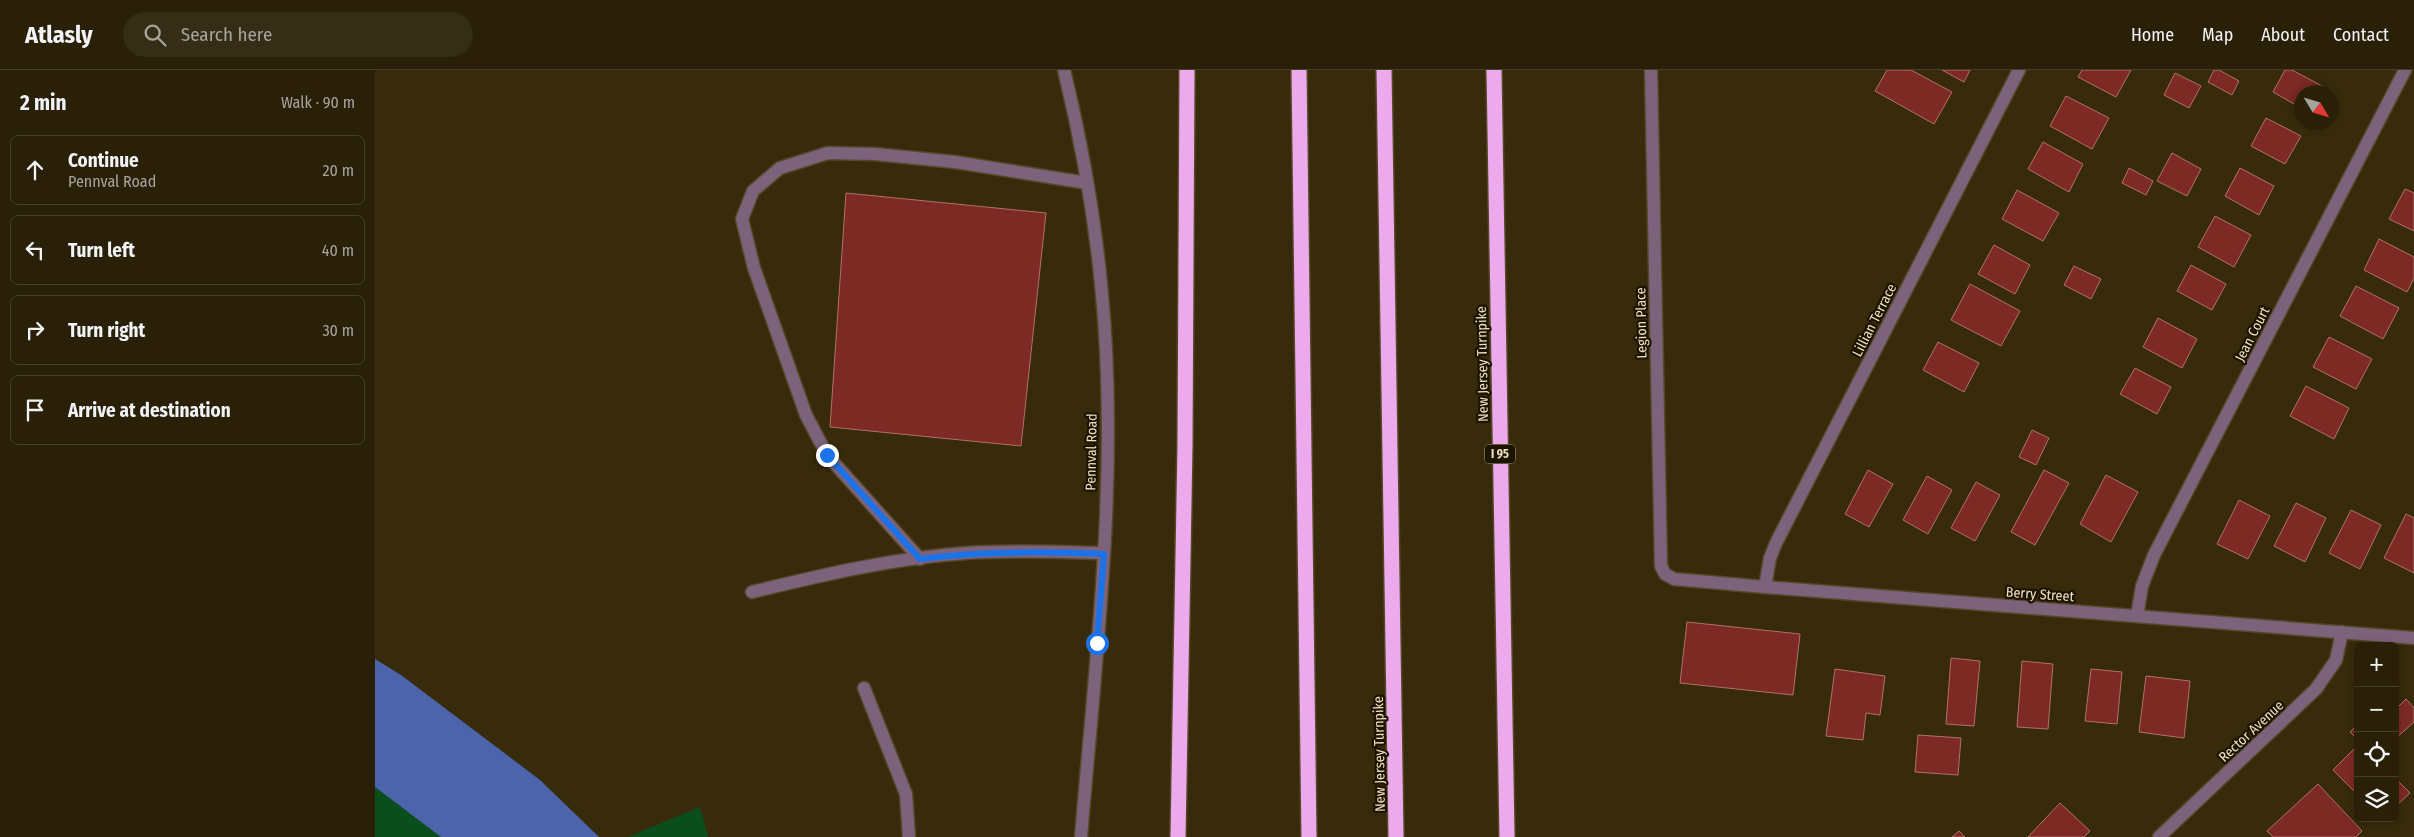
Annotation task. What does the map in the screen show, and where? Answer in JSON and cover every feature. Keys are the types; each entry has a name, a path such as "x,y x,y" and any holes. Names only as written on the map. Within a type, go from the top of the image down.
{"highway":[{"path":"1178,837 1185,436 1187,70"},
{"path":"1299,70 1309,837"},
{"name":"New Jersey Turnpike","path":"1384,70 1396,837"},
{"name":"New Jersey Turnpike","path":"1494,70 1507,837"}],"street":[{"name":"Pennval Road","path":"1064,70 1087,183 1101,284 1106,374 1104,554 1081,837"},
{"name":"Legion Place","path":"1651,70 1661,566 1665,574"},
{"name":"Lillian Terrace","path":"1765,588 1770,558 1776,543 2019,70"},
{"name":"Jean Court","path":"2137,616 2142,586 2154,555 2405,70"},
{"path":"920,559 827,455 806,414 754,268 742,219 753,191 780,168 829,153 875,154 955,162 1087,183"},
{"path":"752,592 831,572 966,553 1045,551 1104,554"},
{"name":"Berry Street","path":"1665,574 1674,578 1765,588 2414,638"},
{"name":"Rector Avenue","path":"2159,837 2315,689 2336,660 2342,632"},
{"path":"864,688 906,794 909,837"}],"green space":[{"path":"375,787 441,837 375,837"},
{"path":"700,807 708,837 628,837"}],"water":[{"path":"375,659 401,675 540,780 599,837 441,837 375,787"}],"building":[{"path":"1887,70 1911,70 1952,92 1934,124 1875,91"},
{"path":"1942,70 1970,70 1964,82"},
{"path":"2082,70 2131,70 2116,97 2078,77"},
{"path":"2214,70 2219,70 2239,81 2232,95 2208,82"},
{"path":"2285,70 2292,70 2320,85 2294,85 2294,104 2273,92"},
{"path":"2175,73 2201,86 2189,108 2164,95"},
{"path":"2066,96 2109,118 2092,149 2050,126"},
{"path":"2266,118 2301,136 2285,164 2251,146"},
{"path":"2043,142 2083,164 2069,192 2028,169"},
{"path":"2172,153 2201,169 2187,196 2157,181"},
{"path":"2129,168 2153,181 2146,195 2122,183"},
{"path":"2240,168 2274,186 2259,215 2225,196"},
{"path":"2405,189 2414,193 2414,231 2389,219"},
{"path":"2017,190 2059,213 2043,241 2002,219"},
{"path":"846,193 1046,213 1021,446 830,427"},
{"path":"2215,216 2251,235 2234,267 2198,247"},
{"path":"2379,239 2414,257 2414,278 2407,292 2364,270"},
{"path":"1994,245 2030,265 2015,294 1978,274"},
{"path":"2191,265 2226,284 2212,310 2177,291"},
{"path":"2074,266 2101,279 2091,299 2064,285"},
{"path":"1970,284 2020,311 2001,346 1951,320"},
{"path":"2356,286 2399,308 2383,339 2340,316"},
{"path":"2158,318 2197,339 2182,368 2143,347"},
{"path":"2329,337 2372,359 2356,389 2313,367"},
{"path":"1938,342 1979,363 1964,392 1923,370"},
{"path":"2135,368 2171,387 2157,414 2120,394"},
{"path":"2306,386 2349,408 2334,439 2290,416"},
{"path":"2032,430 2049,438 2036,465 2019,457"},
{"path":"1868,470 1893,484 1869,527 1845,514"},
{"path":"2044,470 2069,483 2035,545 2011,532"},
{"path":"2106,475 2138,492 2111,542 2080,524"},
{"path":"1927,476 1952,490 1928,534 1903,520"},
{"path":"1976,482 2000,495 1975,541 1951,528"},
{"path":"2239,500 2270,516 2248,559 2217,544"},
{"path":"2296,503 2326,518 2305,562 2274,546"},
{"path":"2351,510 2381,525 2360,569 2329,553"},
{"path":"2406,514 2414,518 2414,573 2384,558"},
{"path":"1687,622 1800,634 1793,695 1680,683"},
{"path":"1951,658 1980,661 1974,726 1946,724"},
{"path":"2022,661 2053,664 2048,729 2017,727"},
{"path":"1835,669 1885,676 1880,715 1866,713 1863,740 1826,736"},
{"path":"2091,669 2122,672 2117,724 2085,721"},
{"path":"2146,676 2190,681 2184,738 2139,732"},
{"path":"2406,699 2414,708 2414,722 2399,735 2399,732 2399,706"},
{"path":"2354,728 2354,736 2350,732"},
{"path":"1918,735 1961,738 1958,775 1915,772"},
{"path":"2354,749 2354,791 2333,770"},
{"path":"2399,782 2410,793 2399,803"},
{"path":"2318,784 2362,831 2356,837 2273,837 2267,831"},
{"path":"2060,803 2090,831 2084,837 2028,837"},
{"path":"1959,831 1965,837 1952,837"}],"route":[{"path":"827,455 920,559 966,553 1045,551 1104,554 1097,643"}]}
